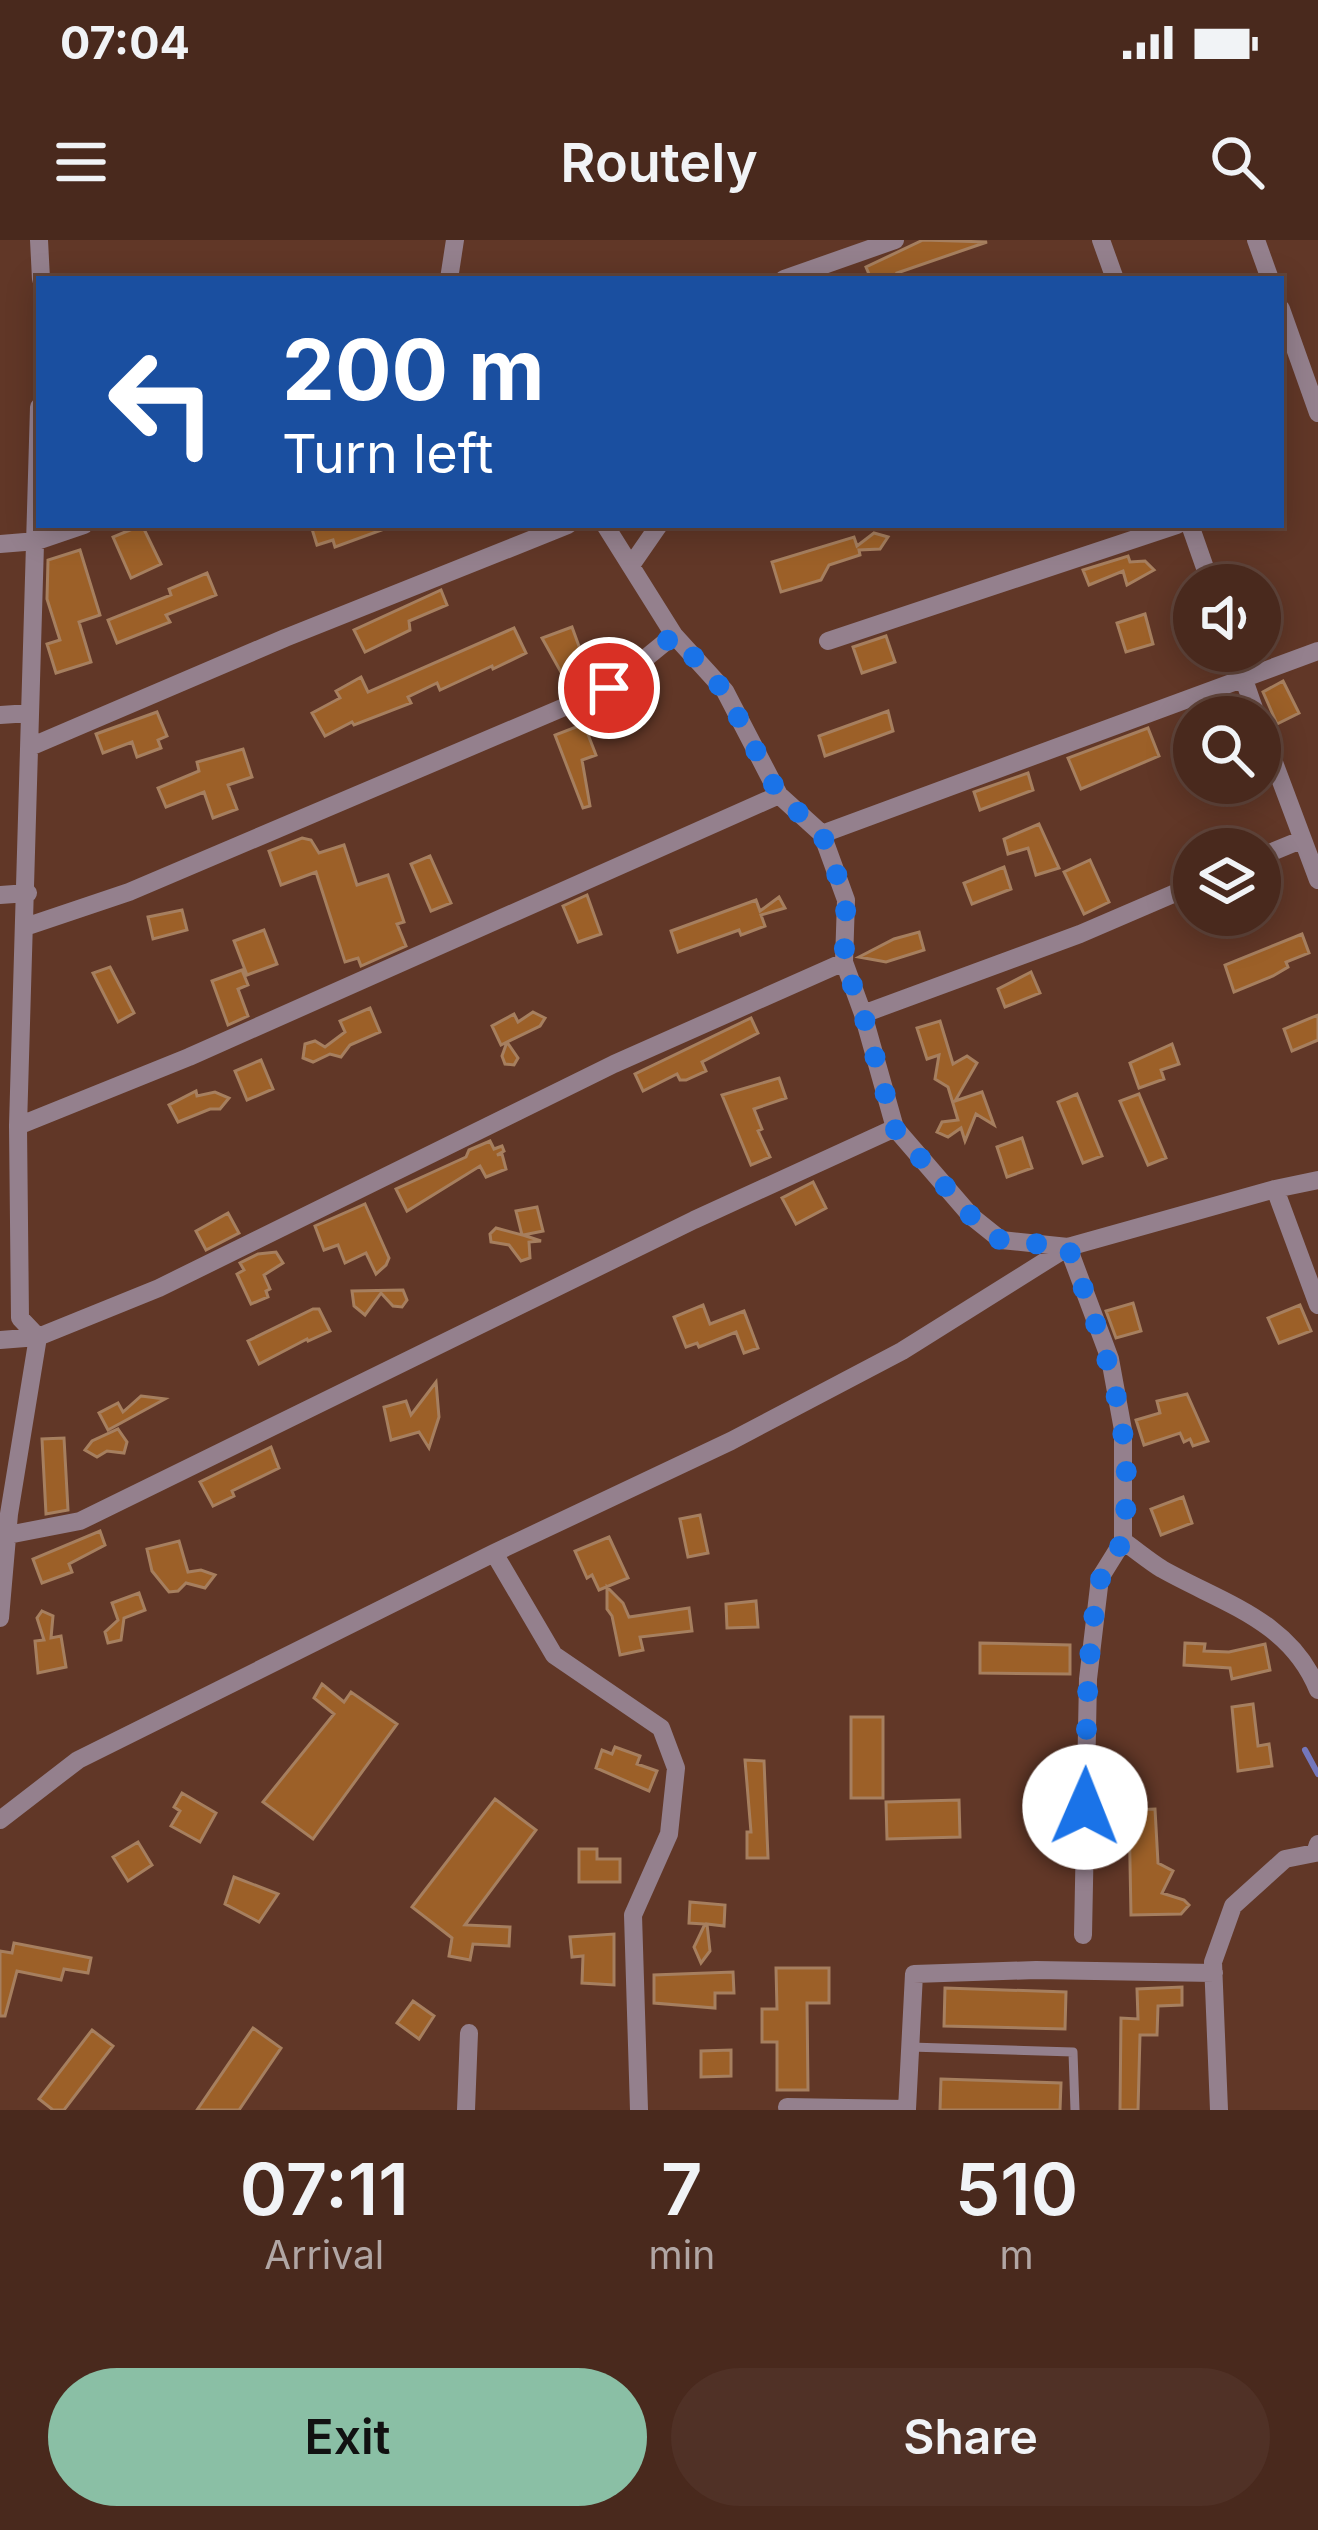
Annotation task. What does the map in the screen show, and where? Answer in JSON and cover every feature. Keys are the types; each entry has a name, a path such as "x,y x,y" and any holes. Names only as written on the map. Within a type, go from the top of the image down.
{"street":[{"path":"39,240 40,276"},
{"path":"793,276 895,240"},
{"path":"1101,240 1114,276"},
{"path":"1256,240 1269,276"},
{"path":"449,276 452,241"},
{"path":"1284,317 1318,413"},
{"path":"37,528 32,574 28,893 10,1070 18,1126 10,1246 20,1318 38,1337"},
{"path":"0,544 37,541 75,528"},
{"path":"31,747 561,528"},
{"path":"607,528 674,635 725,692 779,795 822,834 846,900 844,962 895,1129 971,1216 1000,1240 1068,1247"},
{"path":"632,563 657,528"},
{"path":"828,641 1168,528"},
{"path":"1191,528 1204,564"},
{"path":"25,927 129,892 609,688 674,635"},
{"path":"822,834 1318,651"},
{"path":"1241,672 1250,696"},
{"path":"0,715 30,713"},
{"path":"1281,783 1318,880"},
{"path":"18,1126 189,1057 779,795"},
{"path":"1281,848 1301,840"},
{"path":"0,895 28,893"},
{"path":"863,1014 1080,934 1173,894"},
{"path":"0,1340 38,1337 158,1288 614,1064 844,962"},
{"path":"8,1535 80,1521 694,1220 895,1129"},
{"path":"0,1820 78,1760 731,1441 902,1351 1068,1247 1318,1180"},
{"path":"1275,1189 1318,1305"},
{"path":"1068,1247 1113,1377 1123,1430 1123,1540 1100,1578 1088,1679 1083,1935"},
{"path":"0,1618 8,1535 4,1515 38,1337"},
{"path":"1123,1540 1161,1568 1238,1604 1306,1659 1318,1690"},
{"path":"494,1553 554,1655 661,1728 676,1768 670,1834 633,1915 640,2110"},
{"path":"1219,2110 1213,1962 1233,1906 1285,1859 1315,1852 1318,1844"},
{"path":"787,2107 907,2109 914,1974 1214,1973"},
{"path":"466,2110 469,2033"}],"lane":[{"path":"910,2047 1073,2052 1075,2110"}],"building":[{"path":"923,240 987,242 898,276 870,276 866,267"},
{"path":"143,528 161,564 131,578 113,537"},
{"path":"387,528 335,547 333,540 317,545 312,529"},
{"path":"874,533 888,537 880,549 859,550 860,555 829,565 821,580 781,592 772,562 854,537 857,546"},
{"path":"80,550 100,615 79,622 91,662 56,673 47,644 60,640 47,599 48,560"},
{"path":"1128,556 1130,562 1145,561 1154,570 1127,585 1123,571 1089,585 1083,570"},
{"path":"207,573 216,595 166,615 170,622 117,643 108,620 171,595 169,589"},
{"path":"441,590 447,605 409,621 410,630 365,652 354,630"},
{"path":"1145,614 1153,644 1126,652 1117,623"},
{"path":"572,627 580,649 585,646 600,677 571,690 542,638"},
{"path":"514,628 526,653 493,669 440,690 437,683 408,697 411,703 325,736 312,713 340,698 336,691 361,677 368,692"},
{"path":"886,636 895,662 862,673 853,647"},
{"path":"1283,681 1299,713 1281,722 1281,696 1263,692"},
{"path":"888,711 893,731 825,756 819,736"},
{"path":"157,712 167,736 158,740 161,748 137,757 132,742 103,753 96,734"},
{"path":"584,724 596,755 582,760 590,806 583,808 555,735"},
{"path":"1148,728 1159,756 1081,789 1068,758"},
{"path":"243,749 252,777 228,785 237,809 213,818 204,792 166,807 158,788 199,771 197,762"},
{"path":"1028,773 1033,790 980,810 974,792"},
{"path":"1039,824 1059,868 1036,875 1028,848 1008,854 1004,839"},
{"path":"302,838 311,840 319,853 344,845 357,885 388,875 404,922 397,924 406,946 361,966 358,958 345,962 316,872 281,885 269,851"},
{"path":"430,856 451,903 431,911 411,864"},
{"path":"1090,860 1109,902 1084,914 1064,872"},
{"path":"1004,867 1011,889 972,904 964,883"},
{"path":"587,895 601,934 578,942 563,906"},
{"path":"779,897 785,908 761,915 765,926 741,935 739,930 678,952 671,931 756,900 760,911"},
{"path":"182,910 187,930 153,939 148,917"},
{"path":"264,930 277,964 247,975 234,941"},
{"path":"919,932 924,950 886,962 859,957 894,939"},
{"path":"1302,934 1309,953 1286,962 1288,967 1273,976 1234,992 1225,965"},
{"path":"110,967 134,1013 118,1022 93,973"},
{"path":"242,970 248,985 238,989 248,1016 228,1025 212,981"},
{"path":"1031,972 1040,993 1005,1007 998,989"},
{"path":"370,1008 380,1032 350,1045 341,1057 330,1054 313,1062 303,1058 305,1044 315,1041 325,1047 345,1032 340,1021"},
{"path":"533,1012 545,1018 540,1026 501,1045 492,1026 514,1014 518,1022"},
{"path":"1318,1015 1318,1040 1292,1051 1284,1029"},
{"path":"751,1018 758,1033 702,1062 706,1071 686,1080 677,1074 643,1091 635,1074"},
{"path":"940,1021 953,1064 967,1056 977,1063 955,1101 982,1092 994,1125 976,1114 965,1141 961,1128 948,1137 937,1132 942,1122 958,1120 948,1087 935,1079 939,1055 927,1059 917,1028"},
{"path":"507,1042 518,1058 514,1065 505,1064 502,1056"},
{"path":"1172,1044 1179,1064 1161,1070 1164,1079 1139,1088 1130,1063"},
{"path":"261,1060 273,1089 247,1100 235,1071"},
{"path":"779,1078 786,1098 754,1109 770,1157 751,1165 722,1095"},
{"path":"196,1091 197,1096 215,1092 229,1098 220,1109 178,1122 169,1105"},
{"path":"1077,1094 1102,1156 1083,1163 1058,1102"},
{"path":"1139,1094 1166,1158 1148,1165 1120,1101"},
{"path":"1022,1138 1032,1168 1007,1177 997,1147"},
{"path":"490,1141 494,1149 502,1146 504,1151 497,1155 502,1154 506,1169 486,1177 480,1166 407,1211 396,1189"},
{"path":"813,1182 826,1208 796,1224 782,1198"},
{"path":"365,1204 389,1258 376,1274 366,1253 345,1263 338,1245 324,1250 315,1226"},
{"path":"537,1207 543,1231 523,1235 541,1241 529,1242 530,1258 521,1261 509,1245 491,1242 490,1234 496,1228 522,1235 516,1211"},
{"path":"228,1213 239,1233 206,1250 196,1231"},
{"path":"276,1252 283,1263 264,1275 268,1297 251,1304 237,1274 244,1270 240,1263"},
{"path":"403,1290 407,1300 402,1307 393,1306 381,1293 365,1315 354,1306 352,1291"},
{"path":"1133,1303 1141,1331 1116,1338 1106,1311"},
{"path":"703,1305 710,1324 744,1311 758,1348 744,1353 736,1332 699,1347 697,1343 686,1347 674,1317"},
{"path":"1300,1305 1311,1331 1279,1343 1268,1318"},
{"path":"319,1309 330,1331 259,1364 248,1341"},
{"path":"436,1382 439,1417 429,1448 419,1432 391,1440 384,1407 406,1401 411,1415"},
{"path":"1187,1394 1208,1441 1193,1446 1180,1433 1144,1445 1136,1420 1160,1413 1157,1401"},
{"path":"141,1396 165,1399 108,1430 99,1413 118,1403 123,1412"},
{"path":"118,1429 127,1442 124,1453 107,1451 97,1457 85,1450 92,1441"},
{"path":"64,1438 68,1510 46,1514 42,1439"},
{"path":"271,1447 279,1468 213,1506 200,1482"},
{"path":"1183,1497 1192,1523 1161,1535 1151,1509"},
{"path":"700,1515 708,1553 688,1557 680,1519"},
{"path":"100,1531 105,1545 69,1564 72,1572 42,1583 33,1559"},
{"path":"609,1537 628,1578 599,1590 592,1575 587,1578 575,1551"},
{"path":"179,1541 188,1572 215,1575 205,1588 186,1583 169,1592 152,1571 147,1549"},
{"path":"607,1587 629,1617 689,1608 692,1631 640,1637 643,1650 620,1655 607,1609"},
{"path":"139,1593 145,1610 124,1618 121,1640 108,1643 105,1632 118,1620 112,1603"},
{"path":"756,1601 758,1627 727,1628 726,1604"},
{"path":"42,1611 53,1616 51,1638 61,1636 66,1667 38,1673 35,1641 44,1640 37,1618"},
{"path":"980,1643 1070,1645 1070,1674 980,1673"},
{"path":"1185,1643 1205,1644 1204,1651 1229,1652 1265,1644 1270,1670 1232,1679 1230,1668 1184,1665"},
{"path":"322,1684 344,1702 351,1692 397,1724 313,1839 263,1802 334,1714 314,1698"},
{"path":"1253,1704 1258,1746 1269,1744 1272,1766 1238,1771 1232,1707"},
{"path":"851,1717 883,1717 883,1798 851,1798"},
{"path":"615,1747 640,1756 637,1764 657,1771 649,1791 596,1768 602,1750 612,1754"},
{"path":"745,1760 764,1761 768,1858 747,1858 747,1832 751,1832"},
{"path":"182,1793 216,1813 200,1842 171,1826 180,1811 174,1807"},
{"path":"495,1799 536,1830 465,1925 510,1927 509,1946 473,1944 470,1960 449,1956 452,1938 412,1907"},
{"path":"959,1800 960,1837 887,1839 886,1802"},
{"path":"1155,1809 1158,1863 1173,1871 1162,1893 1189,1905 1181,1914 1131,1915 1129,1810"},
{"path":"138,1842 152,1865 128,1881 113,1857"},
{"path":"579,1849 597,1849 597,1859 620,1859 620,1882 579,1882"},
{"path":"234,1877 278,1894 259,1922 225,1904"},
{"path":"690,1902 725,1905 724,1926 707,1924 710,1951 701,1963 694,1947 705,1924 689,1923"},
{"path":"614,1934 614,1985 582,1983 583,1956 572,1957 570,1937"},
{"path":"14,1943 91,1958 88,1973 64,1969 61,1980 17,1971 5,2016 0,2016 0,1951 12,1953"},
{"path":"776,1968 829,1968 829,2003 807,2003 808,2090 777,2090 777,2042 762,2042 762,2009 777,2009"},
{"path":"733,1972 734,1993 715,1993 715,2008 654,2003 654,1975"},
{"path":"1182,1987 1182,2005 1158,2006 1157,2035 1140,2035 1138,2110 1120,2110 1121,2018 1138,2019 1137,1989"},
{"path":"945,1988 1066,1992 1065,2029 944,2026"},
{"path":"413,2001 434,2016 419,2039 397,2023"},
{"path":"253,2028 281,2048 239,2110 197,2110"},
{"path":"92,2030 113,2046 64,2110 53,2110 39,2099"},
{"path":"731,2050 731,2076 701,2077 701,2051"},
{"path":"941,2079 1061,2083 1060,2110 940,2110"}],"waterway":[{"path":"1305,1750 1318,1774"}],"route":[{"path":"609,688 674,635 725,692 779,795 822,834 846,900 844,962 895,1129 971,1216 1000,1240 1068,1247 1110,1359 1123,1430 1123,1540 1100,1578 1088,1679 1085,1807"}]}
